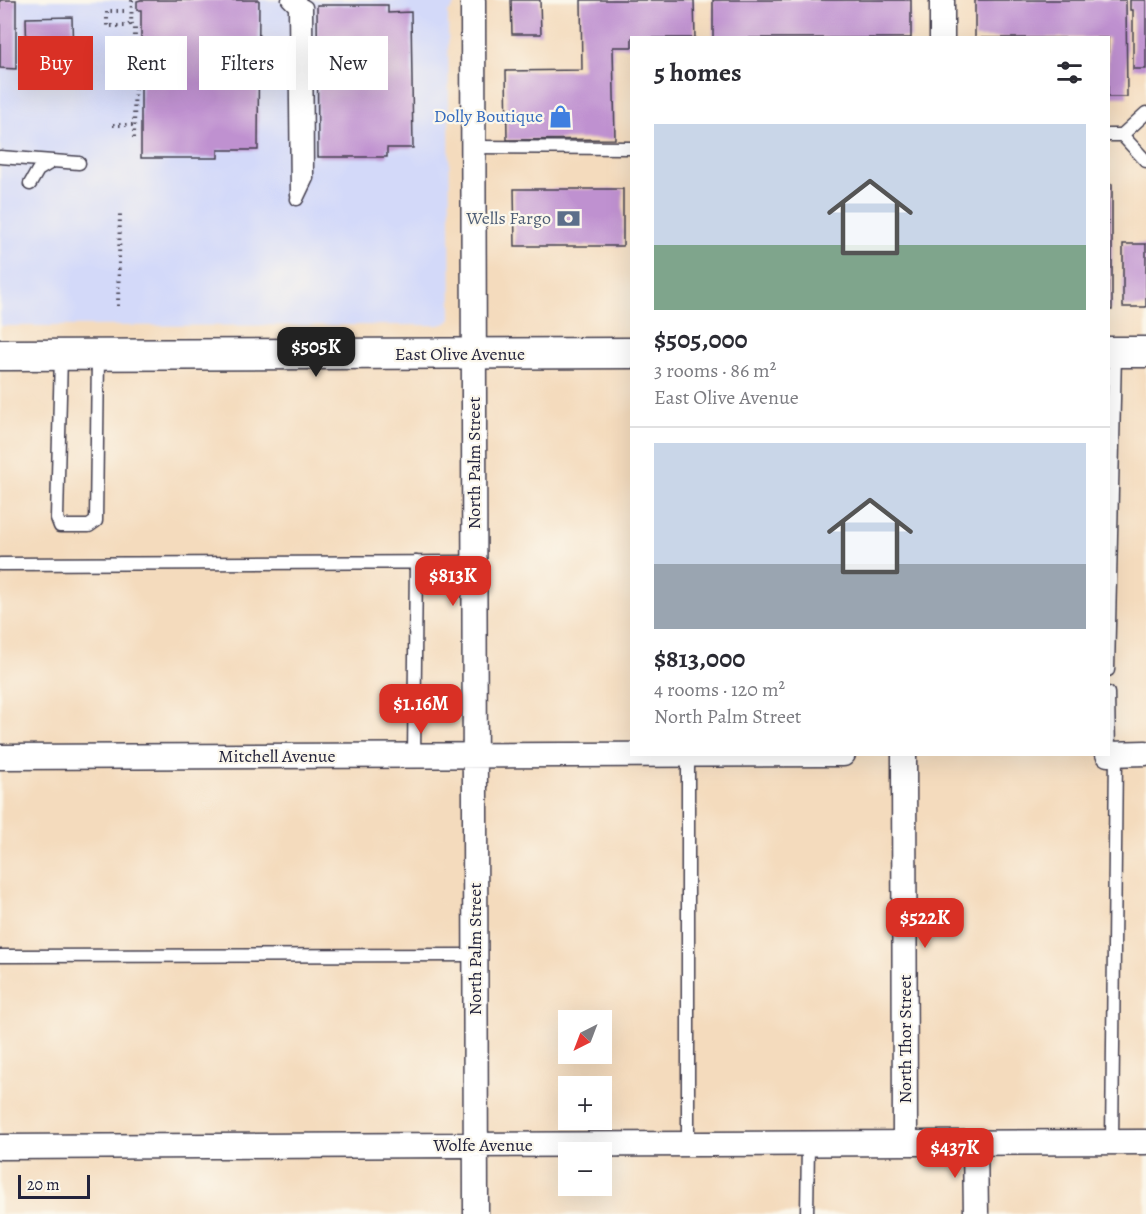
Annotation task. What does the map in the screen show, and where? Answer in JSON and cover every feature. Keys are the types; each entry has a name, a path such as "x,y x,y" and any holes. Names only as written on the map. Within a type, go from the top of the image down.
{"street":[{"name":"North Palm Street","path":"472,0 476,1214"},
{"path":"942,0 942,36"},
{"path":"1112,352 1146,352"},
{"name":"East Olive Avenue","path":"0,355 630,353"},
{"path":"1111,754 1146,753"},
{"name":"Mitchell Avenue","path":"0,757 630,755"},
{"name":"North Thor Street","path":"904,756 905,1143"},
{"name":"Wolfe Avenue","path":"0,1147 1146,1142"},
{"path":"975,1143 976,1214"}],"lane":[{"path":"288,0 295,7 297,199 307,178 306,7 294,0"},
{"path":"1110,135 1122,135 1146,113"},
{"path":"1122,135 1146,161"},
{"path":"473,147 630,148"},
{"path":"0,157 79,163"},
{"path":"30,184 38,170 54,161"},
{"path":"1110,511 1112,352"},
{"path":"61,355 57,518 60,526 89,526 96,521 99,354"},
{"path":"414,756 416,562"},
{"path":"0,564 474,562"},
{"path":"1110,734 1112,1142"},
{"path":"688,756 688,1144"},
{"path":"0,956 475,956"},
{"path":"807,1214 808,1144"}],"path":[{"path":"132,0 131,23 135,28 134,141"},
{"path":"132,6 137,6"},
{"path":"124,12 107,11 107,26 127,26 131,23"},
{"path":"113,125 134,125"},
{"path":"118,306 120,213"}],"shaded area":[{"path":"0,0 459,0 448,13 451,319 447,323 439,325 0,326"}],"building":[{"path":"0,0 16,0 16,69 0,68"},
{"path":"259,0 259,36 199,36 199,90 258,90 258,150 218,150 218,158 141,158 141,90 187,90 187,36 141,36 141,10 137,10 137,1"},
{"path":"511,0 540,0 541,34 512,34"},
{"path":"581,0 694,0 695,36 630,36 630,47 613,47 615,139 507,140 506,71 582,70"},
{"path":"713,0 911,0 911,36 713,36"},
{"path":"975,0 1126,0 1127,97 1110,97 1110,36 975,36"},
{"path":"1130,0 1146,0 1146,69 1133,69 1133,10 1130,10"},
{"path":"317,5 388,5 388,13 411,12 413,148 387,148 387,157 318,157 318,90 388,90 388,36 317,36"},
{"path":"72,17 72,36 26,36 26,18"},
{"path":"1110,184 1112,184 1112,310 1110,310"},
{"name":"Wells Fargo","path":"514,189 623,189 623,246 515,246"},
{"path":"1123,244 1146,244 1146,307 1123,307"}],"place":[{"name":"Dolly Boutique","path":"561,116"},
{"name":"Wells Fargo","path":"569,218"}]}
